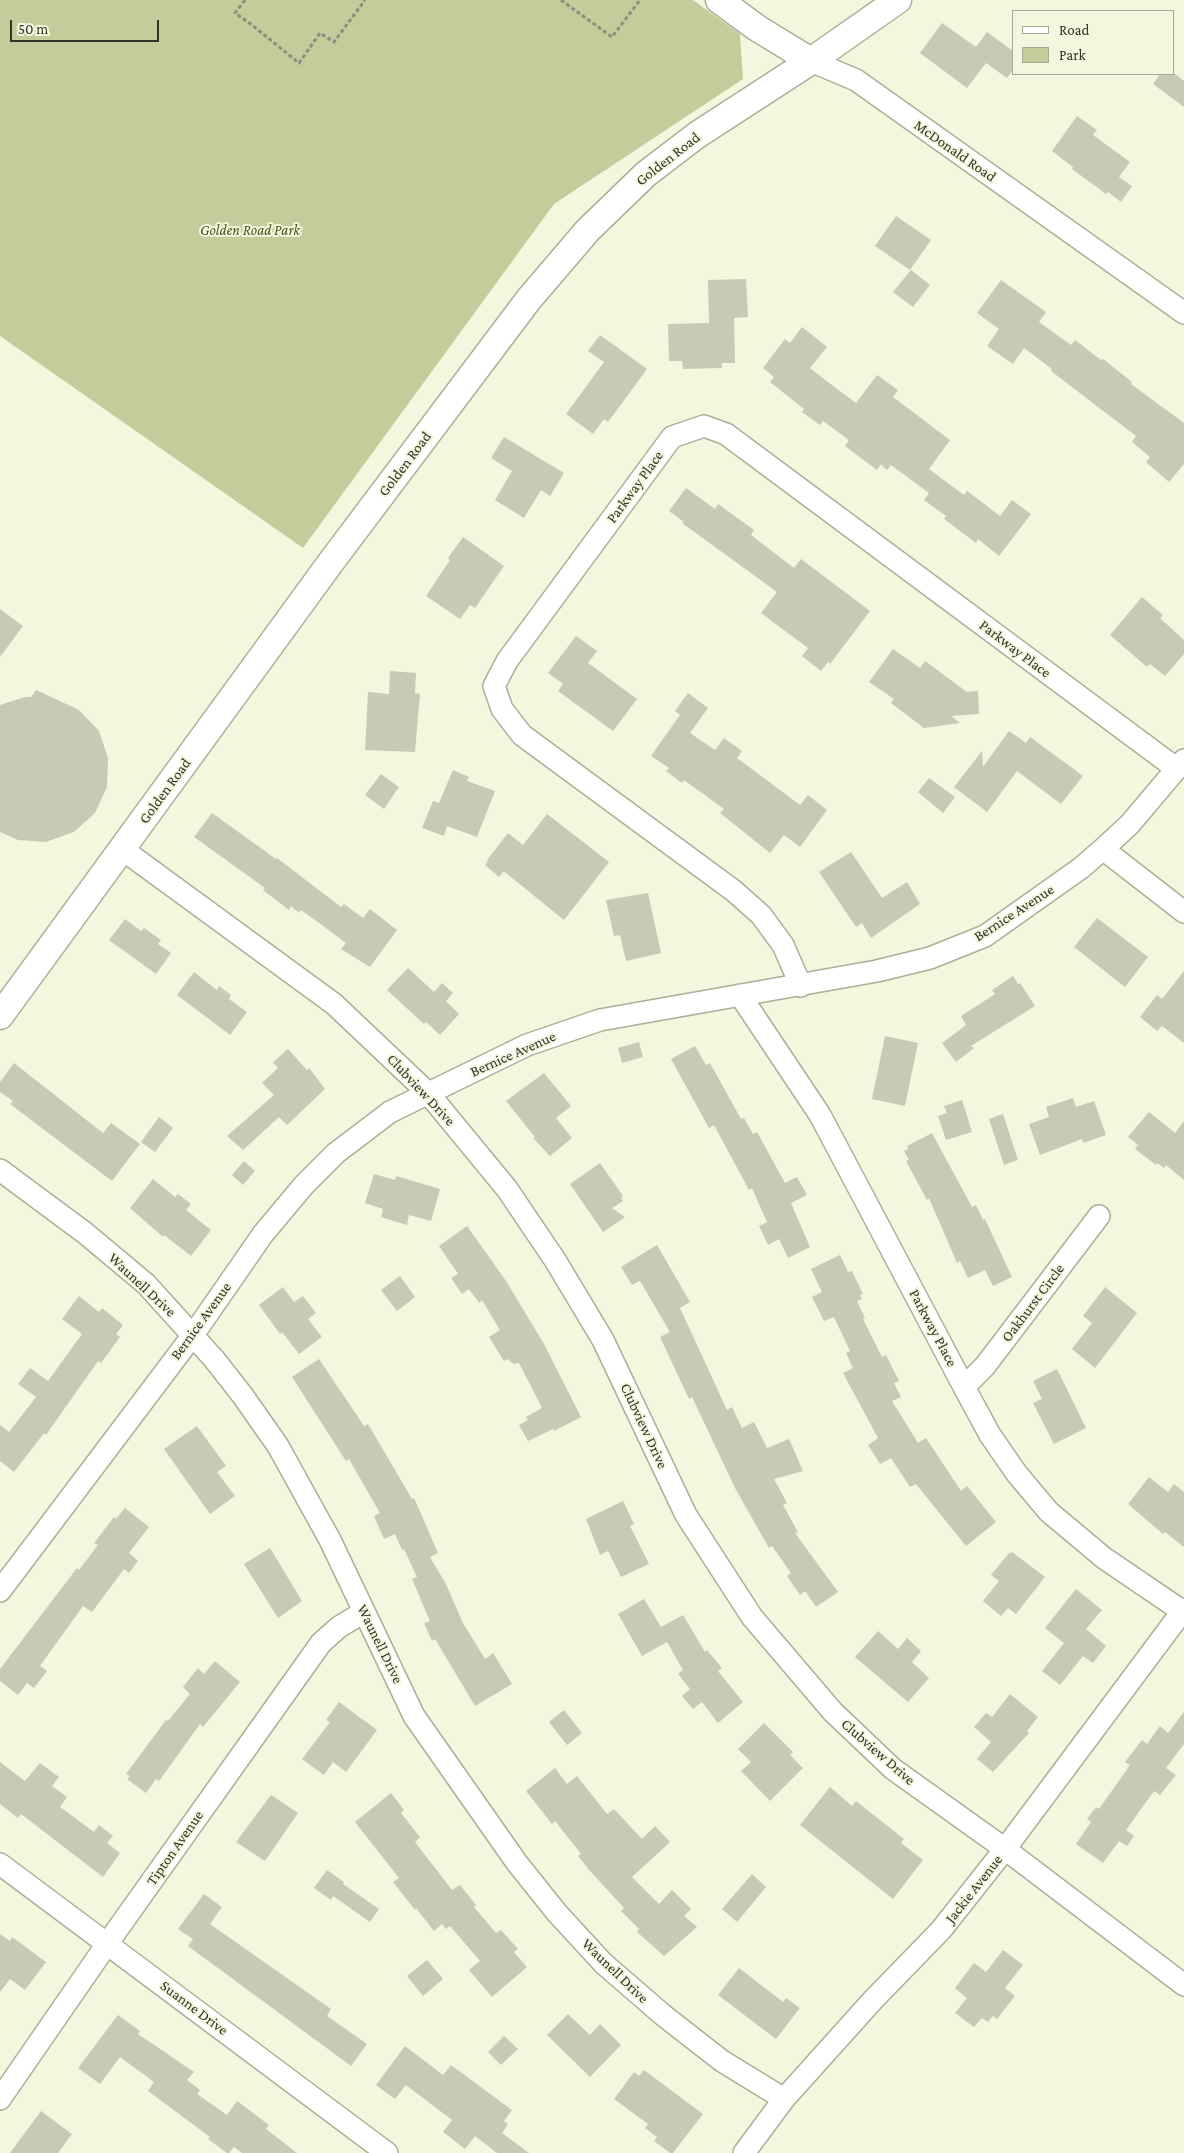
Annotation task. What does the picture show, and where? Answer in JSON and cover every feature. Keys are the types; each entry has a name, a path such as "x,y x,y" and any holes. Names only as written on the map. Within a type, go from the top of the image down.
{"street":[{"name":"McDonald Road","path":"719,0 757,28 811,61 856,80 1184,314"},
{"name":"Golden Road","path":"0,1016 349,538 529,299 588,230 646,174 697,136 811,61 898,0"},
{"name":"Parkway Place","path":"801,986 783,946 761,915 734,891 522,736 502,709 494,686 507,661 672,437 704,426 726,434 1180,765"},
{"name":"Bernice Avenue","path":"0,1590 193,1335 263,1234 304,1185 336,1153 390,1112 527,1044 600,1020 801,986 877,971 930,958 984,936 1081,868 1130,824 1180,765"},
{"path":"1103,848 1184,912"},
{"name":"Clubview Drive","path":"122,850 334,1004 428,1094 507,1189 556,1260 602,1340 686,1515 752,1618 833,1712 893,1769 1005,1849 1184,1985"},
{"name":"Parkway Place","path":"740,996 820,1115 990,1436 1017,1474 1049,1512 1104,1558 1183,1610"},
{"name":"Waunell Drive","path":"0,1170 85,1233 146,1284 193,1335 243,1396 278,1446 330,1540 414,1716 517,1863 558,1913 604,1963 663,2015 722,2061 784,2099"},
{"name":"Oakhurst Circle","path":"964,1387 985,1366 1099,1216"},
{"name":"Jackie Avenue","path":"744,2153 784,2099 873,2000 942,1930 1005,1849 1183,1610"},
{"name":"Tipton Avenue","path":"0,2099 107,1944 321,1643 339,1627 364,1612"},
{"name":"Suanne Drive","path":"0,1864 387,2153"}],"path":[{"path":"245,0 235,13 299,63 320,33 334,42 365,0"},
{"path":"561,0 612,37 640,0"}],"green space":[{"name":"Golden Road Park","path":"0,0 693,0 740,34 743,79 554,204 303,548 0,336"}],"building":[{"path":"942,23 976,47 987,32 1012,50 1012,71 1007,78 986,63 967,88 920,53"},
{"path":"1175,74 1184,81 1184,107 1153,84 1159,75"},
{"path":"1077,116 1097,130 1093,135 1130,162 1119,177 1132,186 1121,202 1108,192 1106,194 1072,169 1073,167 1052,151"},
{"path":"896,216 931,240 910,270 875,246"},
{"path":"911,270 930,285 913,307 893,292"},
{"path":"746,279 748,317 734,318 735,363 722,363 722,368 683,369 682,361 669,361 668,324 709,323 708,280"},
{"path":"1001,280 1046,312 1039,322 1071,345 1075,340 1101,360 1103,359 1132,382 1131,384 1184,423 1184,464 1169,482 1146,462 1150,457 1132,442 1136,436 1024,348 1013,364 987,346 999,329 977,313"},
{"path":"802,327 827,347 810,368 837,389 856,403 877,375 898,390 893,397 950,440 929,469 964,495 967,491 1000,516 1012,500 1031,514 999,556 978,539 976,543 944,519 946,516 924,500 929,493 891,465 887,470 881,464 877,470 845,446 849,440 823,421 820,425 802,412 804,409 770,382 774,377 763,368 785,339 790,343"},
{"path":"600,335 647,369 608,422 604,419 593,434 566,414 604,362 588,351"},
{"path":"504,437 564,473 550,496 541,490 524,518 495,500 512,471 491,458"},
{"path":"686,488 715,509 718,504 754,530 751,535 794,568 801,559 870,611 830,664 828,662 821,671 802,656 808,648 761,613 777,592 682,523 684,522 669,511"},
{"path":"463,537 504,566 475,608 470,605 460,619 426,596 450,560 448,558"},
{"path":"1142,597 1163,615 1160,618 1184,640 1184,654 1165,676 1150,664 1147,667 1110,635"},
{"path":"0,609 23,626 0,657"},
{"path":"576,636 597,651 588,663 637,699 613,731 558,691 563,684 548,673"},
{"path":"893,649 920,668 925,661 967,692 978,691 979,714 951,716 960,723 924,728 891,703 894,699 869,682"},
{"path":"390,671 416,673 415,693 420,694 415,752 365,750 368,692 389,694"},
{"path":"36,690 79,710 99,731 108,758 107,787 95,813 74,832 46,842 18,840 0,832 0,705 31,697"},
{"path":"688,693 708,708 690,733 715,750 724,738 742,751 737,758 800,805 808,795 827,810 800,847 784,835 770,853 720,813 724,809 684,780 682,783 666,771 669,768 651,756 680,715 675,711"},
{"path":"1009,731 1026,743 1030,737 1083,776 1061,804 1017,771 987,812 954,787 982,751 983,767"},
{"path":"453,770 469,777 467,781 495,791 477,837 447,826 444,836 422,828 433,801 439,803"},
{"path":"381,774 399,787 384,809 365,795"},
{"path":"929,778 955,797 943,813 918,792"},
{"path":"212,813 277,858 341,907 344,904 363,918 370,909 397,930 370,967 341,949 346,943 315,920 301,910 299,913 291,906 289,910 263,890 265,888 194,837"},
{"path":"547,814 609,862 564,920 506,873 503,872 499,877 485,865 508,833 523,845"},
{"path":"851,852 882,898 907,882 920,904 871,938 862,923 856,927 819,872"},
{"path":"648,893 661,953 626,961 620,935 614,936 606,900"},
{"path":"1097,918 1148,957 1125,987 1074,947"},
{"path":"125,919 141,931 144,928 161,940 158,944 171,953 156,974 109,940"},
{"path":"408,968 434,992 442,983 453,993 446,1001 459,1014 440,1035 426,1022 424,1024 387,990"},
{"path":"1184,971 1184,1043 1162,1026 1157,1031 1140,1017 1157,995 1162,999"},
{"path":"194,972 217,990 219,986 231,995 229,999 247,1012 230,1035 177,995"},
{"path":"1013,976 1018,984 1020,983 1035,1006 971,1046 974,1048 956,1062 942,1043 966,1025 961,1016 995,994 992,990"},
{"path":"885,1036 918,1043 905,1106 872,1099"},
{"path":"639,1042 643,1057 622,1063 618,1048"},
{"path":"695,1046 706,1065 710,1063 741,1119 744,1118 753,1134 757,1132 785,1183 797,1177 807,1195 791,1203 810,1247 788,1258 779,1239 768,1245 759,1226 767,1222 752,1188 749,1190 714,1125 709,1128 671,1059"},
{"path":"288,1049 307,1070 309,1068 325,1089 287,1125 279,1117 243,1150 227,1136 274,1095 262,1083 278,1068 273,1062"},
{"path":"14,1063 103,1133 111,1123 140,1144 112,1181 10,1104 13,1101 0,1092 0,1082"},
{"path":"544,1073 571,1106 556,1118 572,1138 550,1156 533,1138 535,1137 506,1101"},
{"path":"1073,1098 1076,1107 1094,1101 1106,1135 1083,1143 1082,1139 1040,1155 1029,1124 1049,1117 1046,1107"},
{"path":"962,1100 972,1132 946,1140 938,1116 947,1113 944,1106"},
{"path":"1149,1112 1175,1133 1184,1121 1184,1180 1166,1165 1164,1168 1157,1163 1156,1165 1135,1149 1138,1145 1128,1137"},
{"path":"1003,1114 1018,1160 1004,1165 989,1119"},
{"path":"159,1117 173,1128 155,1152 141,1142"},
{"path":"932,1133 972,1207 976,1205 983,1220 985,1219 1012,1277 993,1286 985,1270 968,1278 960,1261 957,1263 929,1198 927,1200 906,1161 909,1160 904,1151 908,1149 907,1146"},
{"path":"244,1161 255,1171 243,1185 232,1175"},
{"path":"600,1163 623,1196 621,1198 623,1201 612,1208 625,1217 603,1232 570,1184"},
{"path":"374,1174 395,1180 396,1176 440,1189 431,1221 409,1215 407,1225 381,1217 383,1209 365,1203"},
{"path":"153,1179 175,1197 178,1194 191,1204 186,1210 211,1230 191,1256 164,1235 163,1237 130,1208"},
{"path":"467,1226 506,1281 544,1344 581,1417 554,1431 553,1429 528,1441 519,1425 528,1420 526,1417 542,1408 519,1363 514,1364 507,1359 504,1361 489,1337 500,1330 482,1300 479,1303 469,1289 462,1294 451,1278 458,1274 439,1246"},
{"path":"657,1245 690,1302 680,1308 727,1410 732,1407 742,1428 754,1422 767,1448 789,1439 803,1471 774,1479 787,1503 783,1505 798,1532 795,1533 838,1592 816,1607 805,1591 800,1595 787,1576 791,1573 772,1546 769,1548 735,1488 692,1397 689,1399 660,1337 670,1332 640,1281 632,1285 621,1267"},
{"path":"840,1255 848,1272 852,1271 863,1294 860,1295 862,1299 857,1301 865,1318 863,1319 882,1357 886,1355 899,1381 894,1383 901,1397 892,1401 918,1443 926,1438 961,1491 967,1486 996,1522 966,1546 916,1484 910,1487 891,1458 880,1464 868,1445 878,1438 843,1373 853,1368 846,1353 850,1351 834,1317 824,1321 812,1297 822,1292 811,1269"},
{"path":"400,1276 415,1297 397,1311 381,1290"},
{"path":"283,1287 294,1302 303,1296 316,1313 308,1319 322,1337 299,1354 282,1332 280,1334 259,1305"},
{"path":"1105,1287 1137,1313 1095,1368 1072,1349 1092,1323 1083,1316"},
{"path":"79,1296 99,1312 102,1308 123,1325 116,1334 120,1337 101,1363 98,1361 46,1435 44,1433 14,1472 0,1461 0,1425 9,1432 36,1397 18,1384 30,1368 48,1381 82,1334 62,1319"},
{"path":"319,1359 364,1426 368,1424 412,1499 414,1498 438,1553 430,1557 446,1584 463,1623 485,1659 493,1653 512,1684 475,1706 435,1639 432,1641 424,1623 430,1621 412,1579 417,1577 404,1549 402,1550 395,1534 384,1539 374,1516 380,1513 349,1459 346,1461 292,1377"},
{"path":"1057,1369 1086,1428 1054,1444 1033,1403 1042,1399 1033,1381"},
{"path":"197,1426 226,1466 217,1472 235,1496 210,1514 164,1449"},
{"path":"1149,1477 1168,1492 1174,1484 1184,1492 1184,1547 1165,1532 1163,1534 1128,1504"},
{"path":"623,1501 634,1524 630,1526 649,1564 621,1577 608,1551 600,1555 586,1519"},
{"path":"125,1508 149,1527 129,1553 138,1561 129,1573 124,1569 92,1612 83,1606 40,1666 47,1671 34,1688 27,1683 18,1695 0,1681 0,1669 77,1568 79,1570 98,1545 94,1543 114,1517 116,1519"},
{"path":"270,1548 302,1601 278,1618 244,1564"},
{"path":"1012,1552 1045,1577 1016,1614 1008,1608 1001,1616 983,1601 999,1581 991,1575 1009,1553"},
{"path":"1076,1589 1102,1610 1086,1629 1106,1646 1093,1663 1083,1656 1060,1685 1042,1671 1064,1643 1045,1628"},
{"path":"644,1599 661,1627 683,1615 705,1652 707,1650 722,1668 718,1671 743,1702 718,1723 702,1702 693,1709 682,1696 690,1689 678,1674 683,1670 667,1642 642,1656 618,1614"},
{"path":"878,1631 898,1649 907,1638 921,1651 912,1662 929,1678 908,1702 855,1657"},
{"path":"215,1661 240,1682 203,1727 200,1724 159,1781 156,1779 146,1793 127,1779 130,1776 126,1774 166,1720 168,1721 190,1694 183,1687 198,1668 204,1674"},
{"path":"1010,1694 1038,1717 1027,1731 1029,1733 993,1772 977,1759 991,1742 974,1727 986,1713 992,1717"},
{"path":"339,1702 377,1730 346,1772 333,1762 324,1775 302,1759 330,1722 326,1720"},
{"path":"564,1710 582,1733 567,1745 549,1722"},
{"path":"1184,1712 1184,1744 1166,1768 1176,1775 1160,1795 1154,1791 1126,1830 1134,1836 1127,1846 1119,1841 1103,1863 1076,1844 1091,1822 1087,1819 1096,1807 1099,1809 1130,1765 1125,1762 1142,1740 1147,1744 1160,1726 1168,1733"},
{"path":"764,1723 793,1752 790,1755 803,1768 770,1801 741,1771 751,1762 738,1749"},
{"path":"0,1762 25,1781 40,1763 59,1777 52,1786 67,1797 60,1807 94,1832 99,1825 113,1836 107,1843 120,1853 103,1877 21,1814 18,1818 0,1804"},
{"path":"555,1768 567,1784 577,1776 607,1814 614,1809 642,1839 655,1826 670,1842 632,1877 659,1904 672,1890 691,1909 684,1916 697,1927 664,1956 637,1932 639,1929 621,1911 624,1908 578,1856 581,1854 555,1821 552,1824 526,1791"},
{"path":"830,1787 852,1806 856,1801 904,1839 901,1843 923,1860 893,1899 800,1825"},
{"path":"391,1793 404,1810 401,1813 420,1837 415,1842 452,1890 460,1885 476,1905 474,1907 496,1933 501,1930 518,1949 514,1952 527,1967 492,1997 469,1970 480,1961 450,1926 446,1929 442,1924 434,1931 416,1908 415,1910 393,1882 399,1878 355,1822"},
{"path":"271,1795 298,1813 265,1861 236,1842"},
{"path":"327,1870 344,1882 343,1884 379,1909 370,1922 333,1896 331,1900 314,1888"},
{"path":"752,1874 766,1887 737,1922 722,1909"},
{"path":"204,1894 222,1907 210,1924 331,2009 327,2016 367,2044 351,2066 188,1946 193,1939 178,1929"},
{"path":"0,1934 10,1941 12,1937 46,1962 25,1990 10,1979 0,1992"},
{"path":"1003,1950 1023,1965 1005,1988 1015,1996 997,2019 993,2016 988,2022 982,2018 974,2027 955,2013 967,1998 955,1988 974,1963 986,1972"},
{"path":"427,1960 443,1979 423,1996 407,1976"},
{"path":"739,1968 783,2002 786,1998 800,2008 776,2039 718,1995"},
{"path":"568,2014 590,2035 600,2024 621,2045 590,2077 547,2035"},
{"path":"118,2015 140,2031 138,2034 194,2072 187,2080 200,2090 197,2094 227,2115 237,2101 269,2125 266,2129 297,2153 242,2153 234,2147 227,2153 208,2139 210,2137 148,2091 154,2082 120,2057 100,2084 78,2068"},
{"path":"504,2036 518,2049 501,2065 488,2052"},
{"path":"405,2046 443,2075 451,2065 512,2110 504,2121 508,2124 502,2133 529,2153 497,2153 475,2136 465,2149 443,2132 452,2120 406,2085 395,2099 376,2085"},
{"path":"644,2070 703,2114 673,2153 670,2153 654,2141 657,2137 645,2128 648,2124 614,2099 634,2072 639,2076"},
{"path":"41,2111 72,2134 58,2153 10,2153"}]}
